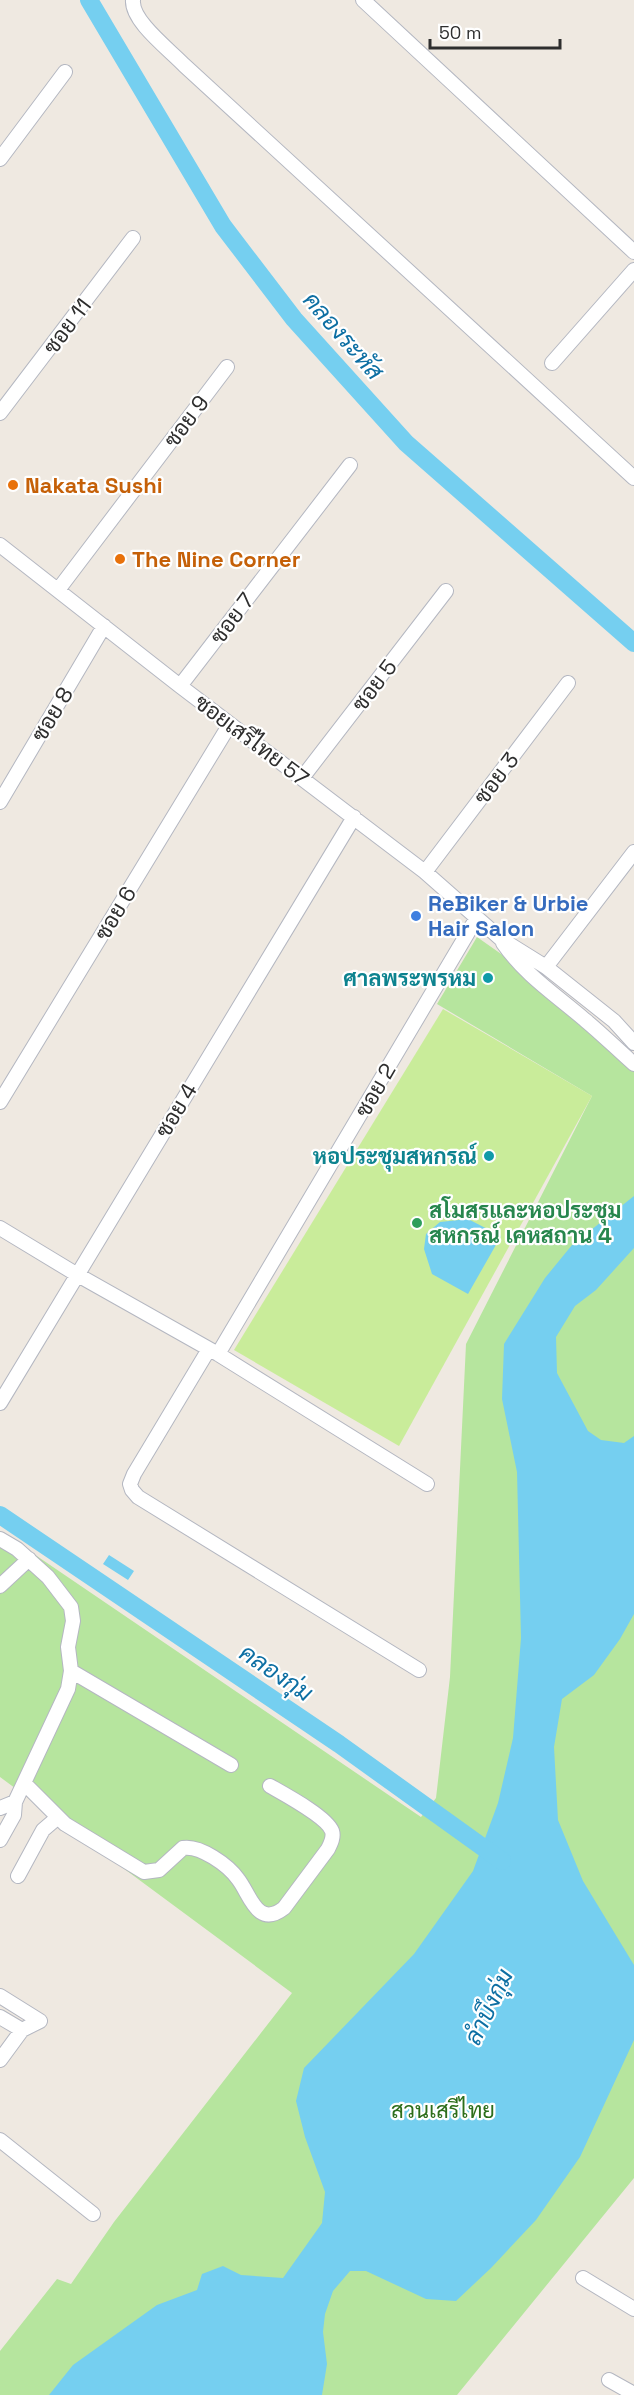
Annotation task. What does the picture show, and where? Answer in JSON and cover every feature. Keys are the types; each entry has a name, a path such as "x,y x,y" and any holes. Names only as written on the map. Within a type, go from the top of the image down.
{"street":[{"path":"133,0 132,4 138,19 184,64 634,478"},
{"path":"363,0 634,252"},
{"path":"0,159 65,72"},
{"name":"ซอย 11","path":"0,413 133,238"},
{"path":"552,363 634,270"},
{"name":"ซอย 9","path":"58,590 227,367"},
{"name":"ซอย 7","path":"180,686 350,465"},
{"name":"ซอยเสรีไทย 57","path":"0,545 180,686 425,872 501,939 546,967 614,1022 634,1043"},
{"name":"ซอย 5","path":"302,778 446,591"},
{"name":"ซอย 8","path":"0,802 104,626"},
{"name":"ซอย 3","path":"425,872 568,683"},
{"name":"ซอย 6","path":"0,1102 230,724"},
{"name":"ซอย 4","path":"0,1403 354,817"},
{"path":"546,967 634,852"},
{"name":"ซอย 2","path":"419,1670 148,1503 132,1490 130,1484 134,1474 214,1352 476,919"},
{"name":"ซอยเสรีไทย 57","path":"501,939 517,963 532,978 585,1020 634,1064"},
{"path":"0,1228 214,1352 427,1484"},
{"path":"0,1539 29,1559 48,1577 71,1607 74,1621 68,1647 71,1671 68,1689 15,1802 14,1815 0,1840"},
{"path":"0,1586 29,1559"},
{"path":"71,1671 231,1765"},
{"path":"24,1782 64,1824 144,1872 159,1870 183,1848 199,1848 232,1871 240,1880 253,1905 261,1912 269,1914 278,1913 284,1908 328,1849 333,1838 332,1829 324,1821 270,1786"},
{"path":"0,1808 15,1802"},
{"path":"18,1876 43,1830 57,1818"},
{"path":"0,1996 40,2021 22,2030 0,2060"},
{"path":"0,2017 22,2030"},
{"path":"0,2140 93,2214"},
{"path":"583,2278 634,2309"},
{"path":"609,2380 634,2394"}],"green space":[{"name":"สวนเสรีไทย","path":"477,937 571,1003 634,1055 634,2178 457,2395 0,2395 0,2351 57,2279 71,2284 114,2222 292,1993 0,1777 0,1531 421,1817 436,1798 450,1677 466,1344 592,1096 437,1004"},
{"name":"สโมสรและหอประชุม สหกรณ์ เคหสถาน 4","path":"443,1009 592,1096 399,1446 234,1350"}],"water":[{"name":"ลำบึงกุ่ม","path":"634,1196 634,1248 596,1290 575,1306 556,1337 557,1373 588,1431 601,1440 624,1443 634,1436 634,1614 620,1639 594,1675 562,1699 554,1747 558,1820 583,1881 634,1965 634,2040 580,2157 536,2220 456,2301 426,2299 366,2271 350,2271 333,2291 325,2314 323,2332 327,2364 322,2395 49,2395 73,2365 157,2305 197,2290 202,2274 223,2266 241,2275 283,2278 322,2223 325,2192 305,2137 296,2101 304,2068 414,1954 473,1871 498,1803 513,1738 521,1638 517,1472 502,1399 504,1344 545,1278 572,1245"},
{"path":"468,1219 501,1236 468,1294 432,1274 424,1249 426,1234 440,1222"},
{"path":"109,1555 134,1571 128,1580 103,1564"}],"waterway":[{"name":"คลองระหัส","path":"89,0 223,226 294,319 406,443 634,643"},
{"name":"คลองกุ่ม","path":"0,1515 339,1744 502,1861"}],"place":[{"name":"Nakata Sushi","path":"13,485"},
{"name":"The Nine Corner","path":"120,559"},
{"name":"ReBiker & Urbie Hair Salon","path":"416,916"},
{"name":"ศาลพระพรหม","path":"488,978"},
{"name":"หอประชุมสหกรณ์","path":"489,1156"},
{"name":"สโมสรและหอประชุม สหกรณ์ เคหสถาน 4","path":"417,1223"}]}
